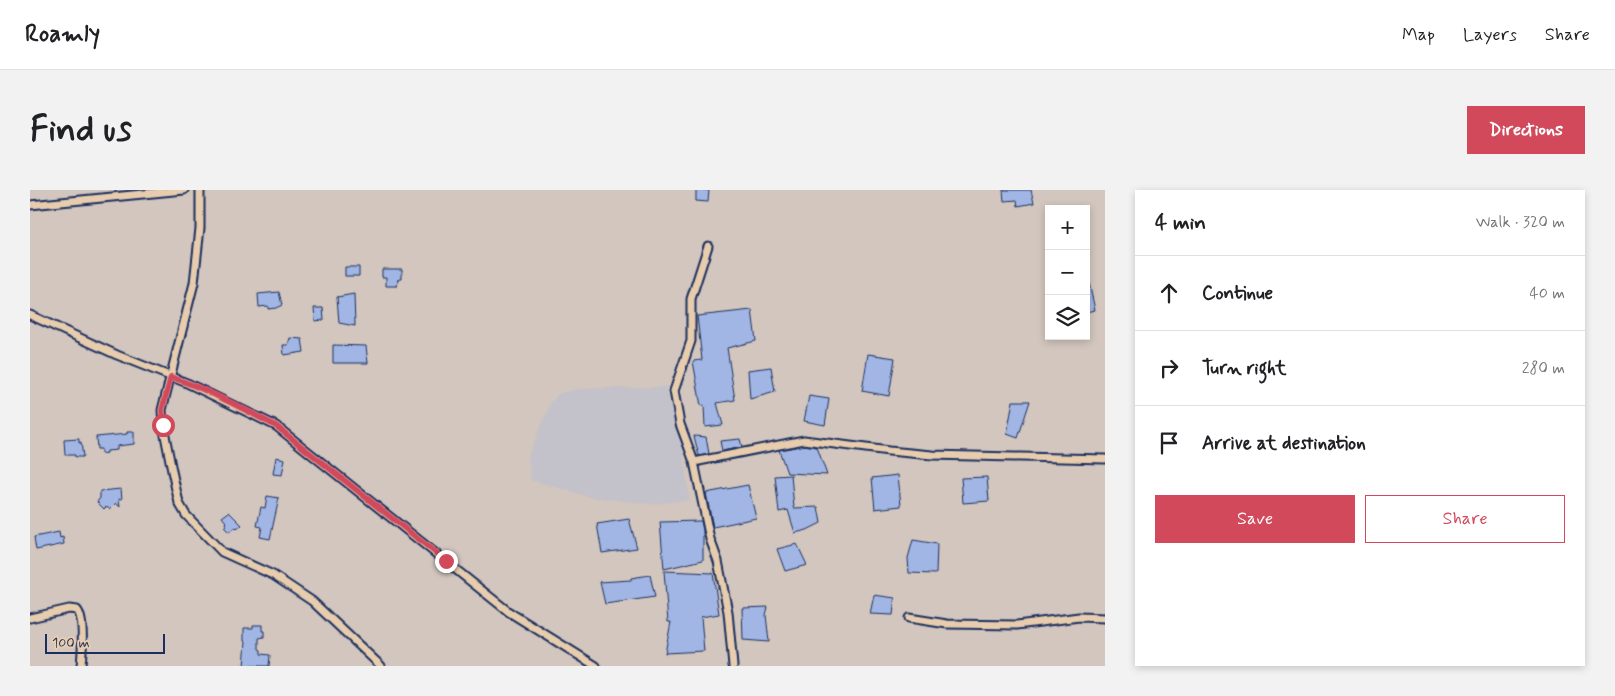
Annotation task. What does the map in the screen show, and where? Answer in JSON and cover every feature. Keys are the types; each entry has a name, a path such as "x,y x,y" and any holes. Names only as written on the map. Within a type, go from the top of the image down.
{"street":[{"path":"30,205 184,190"},
{"path":"200,190 197,267 185,323 162,410 163,425 179,504 186,516 222,552 273,575 312,601 381,666"},
{"path":"708,246 691,299 691,341 674,391 680,424 694,462 710,539 718,561 728,612 733,666"},
{"path":"30,315 187,383 276,426 509,612 596,666"},
{"path":"694,462 804,440 932,455 1105,459"},
{"path":"30,618 69,609 80,612 81,666"},
{"path":"909,618 947,624 1017,625 1079,617 1105,618"}],"shaded area":[{"path":"666,387 683,450 689,500 649,504 590,497 531,480 528,456 552,401 560,393 579,389"}],"building":[{"path":"696,190 709,190 708,202 696,201"},
{"path":"1003,190 1031,190 1034,203 1018,206 1017,200 1004,201"},
{"path":"345,267 359,267 359,276 345,276"},
{"path":"382,269 402,269 402,279 399,279 397,286 386,286 386,277 382,277"},
{"path":"1090,288 1095,310 1090,311"},
{"path":"279,292 282,305 268,309 268,306 259,307 258,294"},
{"path":"354,294 355,326 339,323 337,297"},
{"path":"314,308 323,308 324,320 315,321"},
{"path":"752,310 756,341 727,348 735,400 717,403 723,425 705,427 704,405 701,406 693,361 702,360 697,316"},
{"path":"290,338 302,339 304,352 284,355 283,345 288,345"},
{"path":"333,345 366,346 368,363 333,363"},
{"path":"868,354 895,358 889,396 862,391"},
{"path":"771,367 775,392 750,399 748,370"},
{"path":"809,396 829,399 825,425 804,421"},
{"path":"1013,401 1030,401 1018,438 1007,434"},
{"path":"127,432 134,432 134,444 117,446 117,450 101,454 101,449 97,449 96,437 127,434"},
{"path":"694,436 706,437 709,454 699,456"},
{"path":"79,439 83,457 65,455 64,440"},
{"path":"740,439 742,447 722,451 720,441"},
{"path":"804,445 817,447 827,475 787,473 779,450"},
{"path":"276,457 285,459 282,475 273,474"},
{"path":"791,475 794,508 818,507 821,523 807,530 795,533 788,510 779,512 775,476"},
{"path":"898,475 901,506 875,509 872,478"},
{"path":"987,477 989,501 963,503 961,478"},
{"path":"748,485 756,518 713,527 706,493"},
{"path":"121,489 122,499 119,499 120,507 116,503 110,509 106,507 104,509 97,502 100,498 100,491"},
{"path":"267,496 279,498 270,539 260,537 262,527 257,526 261,507 265,508"},
{"path":"229,512 242,525 237,529 235,527 229,532 224,527 226,522 222,517"},
{"path":"629,519 637,548 602,553 597,524"},
{"path":"701,521 703,530 703,560 664,569 660,522"},
{"path":"59,532 60,538 63,537 64,544 36,550 34,537"},
{"path":"913,540 937,544 936,574 909,573 908,558"},
{"path":"797,544 807,565 785,571 777,549"},
{"path":"664,571 713,573 719,614 701,617 704,651 665,653 671,622 668,622"},
{"path":"650,575 655,597 605,604 600,582 631,580 631,578"},
{"path":"874,595 895,598 893,615 870,614"},
{"path":"768,607 766,615 769,642 743,640 742,608"},
{"path":"253,625 262,625 264,637 259,638 259,649 261,654 270,655 269,666 244,666 246,641 244,641 244,628 253,628"}],"route":[{"path":"163,425 162,410 171,377 245,410 276,426 446,561"}]}
